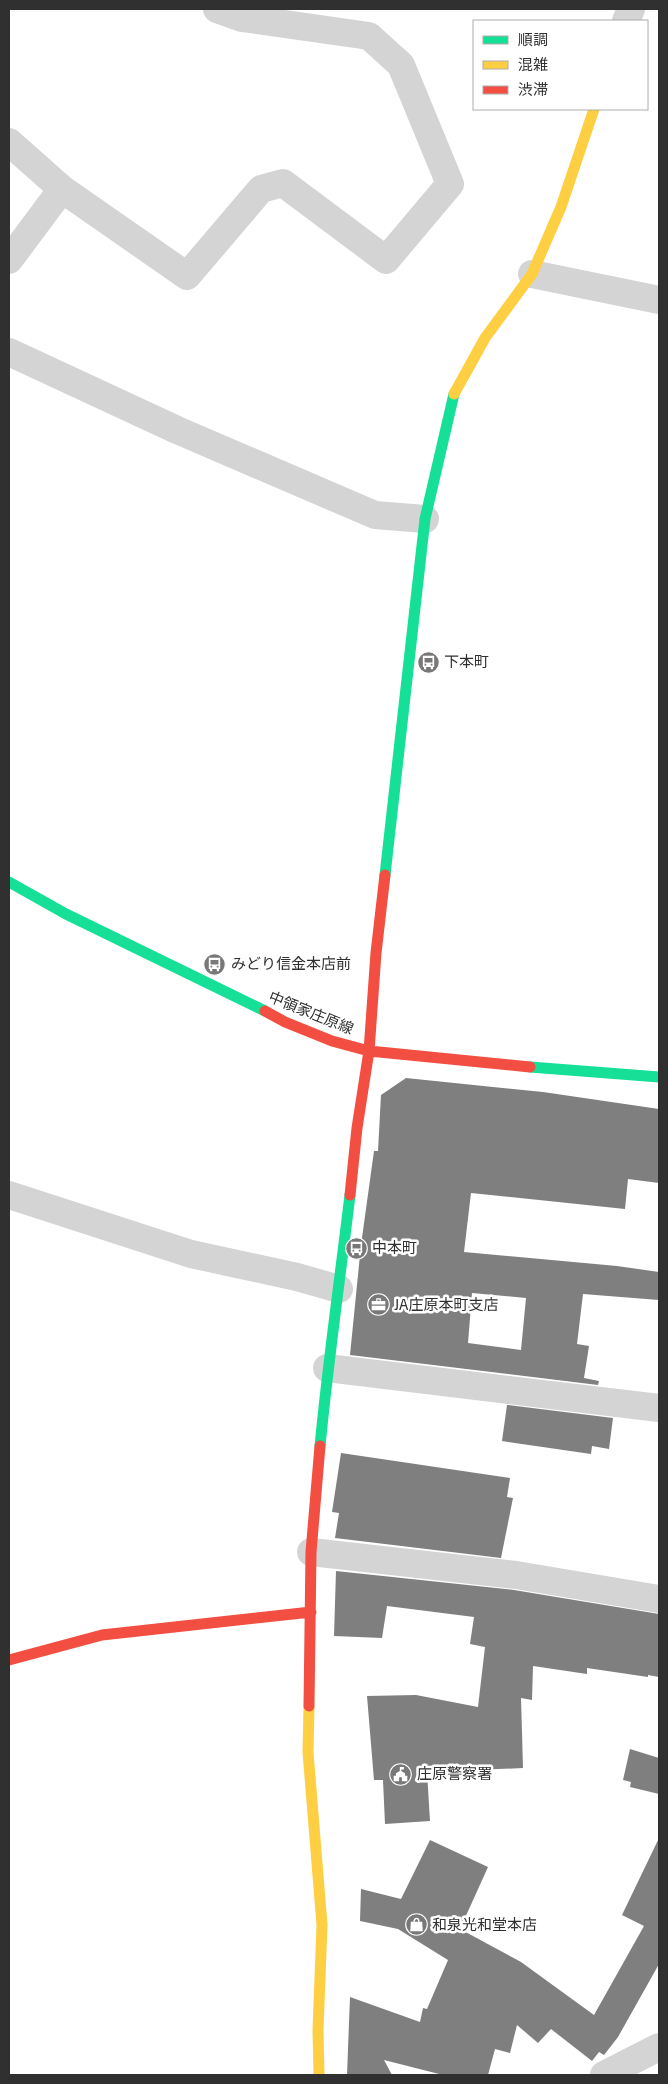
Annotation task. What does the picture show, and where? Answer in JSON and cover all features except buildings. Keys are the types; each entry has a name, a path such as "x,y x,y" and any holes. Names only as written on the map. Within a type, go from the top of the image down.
{"street":[{"path":"9,142 62,189 187,276 261,189 282,183 386,260 450,184 401,65 369,36 242,18 217,9"},
{"path":"319,2075 318,2030 322,1925 308,1752 312,1612 311,1552 326,1368 339,1289 357,1128 369,1050 376,953 425,519 452,397 485,338 532,274 561,207 594,110"},
{"path":"9,260 62,189"},
{"path":"532,274 659,300"},
{"path":"9,352 177,430 375,515 425,519"},
{"name":"中領家庄原線","path":"9,882 66,914 220,988 285,1022 332,1041 369,1050 512,1066 659,1076"},
{"path":"9,1195 191,1254 297,1277 339,1289"},
{"path":"326,1368 659,1408"},
{"path":"311,1552 516,1575 659,1599"},
{"path":"9,1660 102,1635 312,1612"},
{"path":"604,2075 659,2047"}],"traffic: fast":[{"path":"385,875 425,519 454,394"},
{"path":"9,882 66,914 265,1011"},
{"path":"530,1067 659,1077"},
{"path":"320,1446 350,1195"}],"traffic: slow":[{"path":"454,394 485,338 532,274 561,207 594,110"},
{"path":"309,1706 308,1752 322,1925 318,2030 319,2075"}],"traffic: jam":[{"path":"350,1195 357,1128 369,1051 376,953 385,875"},
{"path":"265,1011 285,1022 332,1041 369,1051 530,1067"},
{"path":"309,1706 311,1552 320,1446"},
{"path":"9,1660 102,1635 311,1612"}],"place":[{"name":"下本町","path":"428,662"},
{"name":"みどり信金本店前","path":"215,964"},
{"name":"中本町","path":"356,1248"},
{"name":"JA庄原本町支店","path":"378,1305"},
{"name":"庄原警察署","path":"401,1774"},
{"name":"和泉光和堂本店","path":"416,1925"}]}
